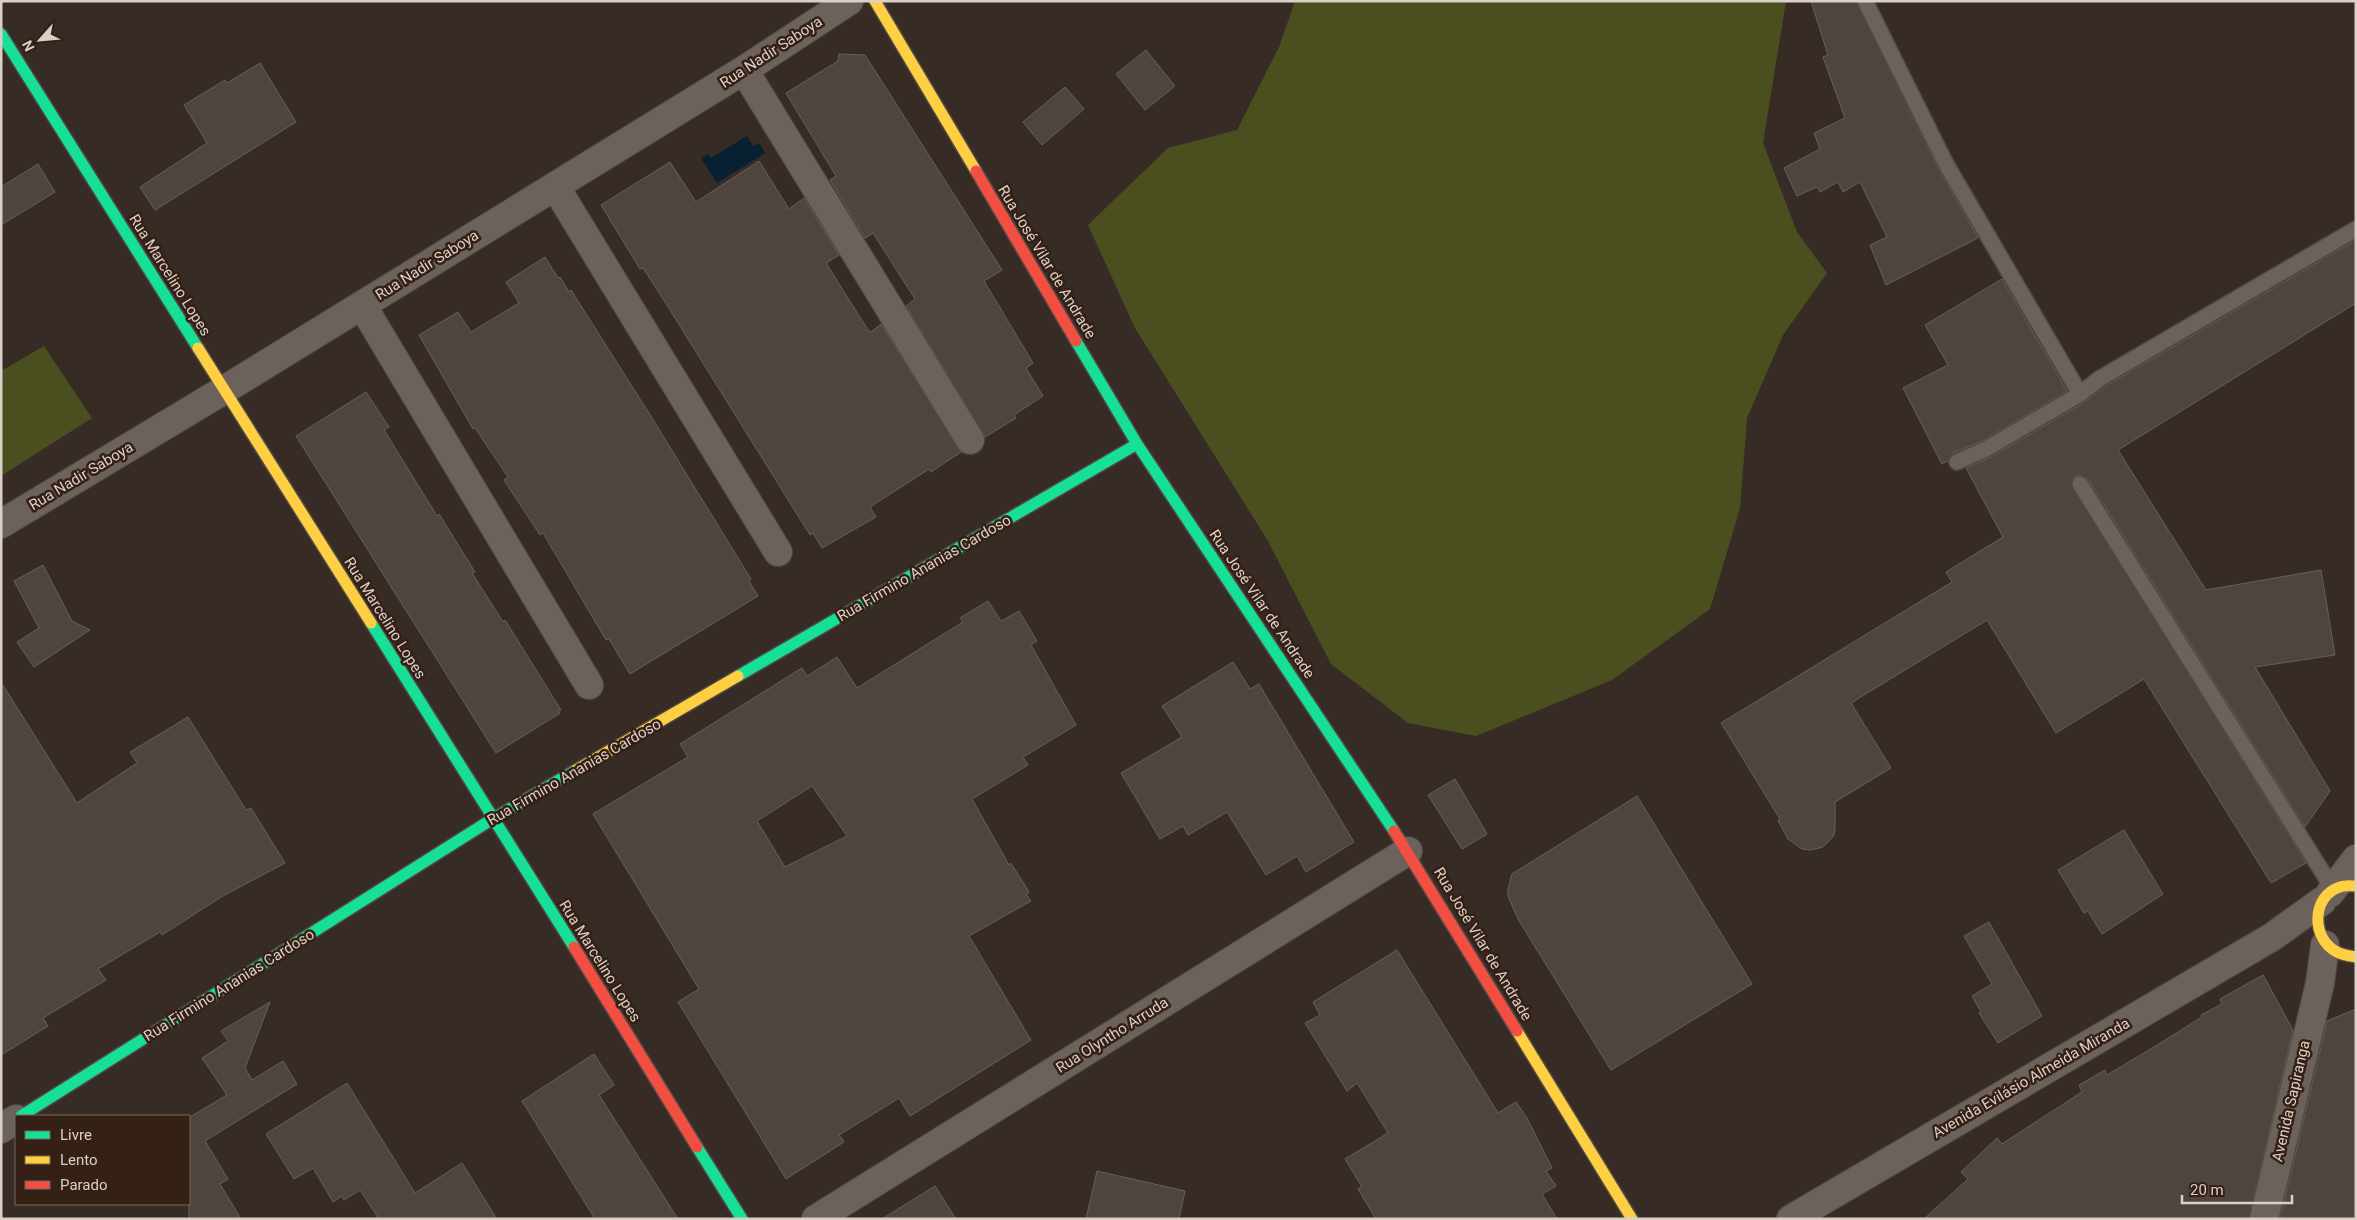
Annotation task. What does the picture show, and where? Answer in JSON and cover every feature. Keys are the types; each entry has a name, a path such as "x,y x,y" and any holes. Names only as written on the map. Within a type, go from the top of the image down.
{"street":[{"name":"Rua Nadir Saboya","path":"1,524 224,390 744,70 849,1"},
{"name":"Rua José Vilar de Andrade","path":"875,1 1137,444 1408,851 1632,1219"},
{"name":"Rua Marcelino Lopes","path":"1,34 494,818 742,1219"},
{"path":"744,70 970,440"},
{"path":"555,186 778,552"},
{"path":"362,305 589,685"},
{"name":"Rua Firmino Ananias Cardoso","path":"23,1115 494,818 1137,444"},
{"name":"Rua Olyntho Arruda","path":"816,1219 1408,851"},
{"path":"2356,859 2341,888 2318,911 2316,923 2322,940 2334,952 2356,957"},
{"name":"Avenida Evilásio Almeida Miranda","path":"1791,1219 2272,937 2341,888"},
{"name":"Avenida Evilásio Almeida Miranda","path":"2272,937 2322,940"},
{"name":"Avenida Sapiranga","path":"2264,1219 2320,984 2322,940"},
{"path":"2320,984 2356,957"},
{"path":"1,1128 15,1120"}],"lane":[{"path":"1865,1 1946,164 2080,394"},
{"path":"1957,462 1986,449 2080,394 2116,369 2356,229"},
{"path":"2080,484 2341,888"}],"green space":[{"path":"1295,1 1786,1 1763,143 1797,232 1827,273 1783,335 1747,418 1740,508 1710,609 1612,680 1476,736 1408,723 1331,664 1268,541 1135,328 1088,225 1168,148 1237,130 1279,47"},
{"path":"44,346 92,418 1,476 1,371"}],"water":[{"path":"747,136 753,146 759,143 765,153 717,183 701,158 708,154 711,158"}],"building":[{"path":"1811,1 1856,1 1938,168 1978,238 1886,285 1870,245 1887,237 1860,182 1843,192 1838,182 1820,192 1817,187 1797,196 1784,168 1820,149 1814,133 1845,118 1823,57 1828,55"},
{"path":"1146,50 1175,86 1145,110 1116,74"},
{"path":"839,54 865,55 1002,270 984,281 1033,363 1026,368 1043,396 1014,415 1016,418 985,437 906,306 915,299 873,233 865,238 830,180 836,176 786,93 838,61"},
{"path":"260,63 296,122 155,210 140,187 207,143 184,105 225,80 227,83"},
{"path":"1065,87 1084,109 1042,145 1023,122"},
{"path":"759,161 789,209 804,198 839,255 826,263 868,330 871,332 881,324 961,452 931,472 929,469 870,507 876,517 822,548 813,533 810,535 665,302 643,268 640,269 601,205 670,162 696,202"},
{"path":"38,164 55,192 1,225 1,187"},
{"path":"2356,240 2356,303 2118,450 2206,590 2321,570 2335,655 2255,667 2330,791 2305,827 2088,479 2079,475 2075,476 2071,484 2306,863 2271,883 2144,679 2056,733 1987,620 1851,703 1891,768 1835,802 1835,830 1833,837 1823,847 1811,850 1802,849 1788,839 1778,820 1780,819 1721,723 1952,582 1946,572 2003,537 1966,468 1991,457 2085,402 2104,387"},
{"path":"545,257 569,292 571,290 652,418 751,579 749,581 758,596 630,674 609,639 606,640 543,533 540,535 504,480 508,477 475,428 473,429 419,335 458,312 471,332 519,303 506,282"},
{"path":"2002,279 2067,391 1982,441 1953,453 1948,461 1942,464 1903,388 1948,365 1925,325"},
{"path":"366,392 389,427 384,430 437,516 439,514 475,572 472,573 503,622 505,620 561,710 558,711 560,713 496,753 296,436"},
{"path":"43,565 72,621 90,630 34,667 17,642 39,628 14,581"},
{"path":"988,601 1001,621 1019,611 1037,641 1031,645 1076,725 1023,757 1028,765 972,799 1009,865 1011,863 1029,892 1026,894 1031,901 969,936 1031,1040 910,1116 899,1098 839,1135 844,1142 786,1179 678,1002 699,989 593,814 688,757 680,744 802,668 807,676 837,657 857,688 963,622 960,618","holes":["812,786 847,836 785,867 757,821"]},
{"path":"1233,662 1250,689 1259,684 1354,842 1306,872 1297,856 1266,875 1227,812 1188,835 1183,826 1160,839 1121,773 1182,737 1162,706"},
{"path":"1,682 77,803 137,763 130,752 188,717 246,810 251,808 285,863 221,897 162,935 160,932 98,969 106,980 43,1018 48,1026 1,1055"},
{"path":"1455,779 1487,834 1462,849 1428,795"},
{"path":"1637,796 1752,984 1611,1070 1518,919 1508,896 1508,889 1512,874"},
{"path":"2124,830 2163,894 2102,934 2088,911 2084,913 2058,870"},
{"path":"1989,922 2042,1016 1998,1043 1979,1013 1981,1012 1972,996 1992,984 1964,936"},
{"path":"1397,950 1498,1113 1516,1102 1527,1118 1552,1168 1546,1171 1556,1186 1542,1194 1557,1219 1376,1219 1358,1189 1362,1187 1345,1159 1388,1133 1357,1083 1347,1091 1305,1023 1320,1015 1313,1002"},
{"path":"2263,975 2293,1030 2249,1219 1924,1219 1968,1179 1961,1172 1997,1138 2002,1144 2082,1092 2079,1085 2105,1070 2107,1075 2154,1047 2202,1017 2201,1015 2222,1004 2220,999"},
{"path":"270,1002 245,1068 252,1080 283,1061 297,1084 205,1141 228,1179 220,1184 241,1219 189,1219 190,1117 227,1095 202,1058 228,1041 221,1031"},
{"path":"2356,1009 2356,1219 2280,1219 2327,1021"},
{"path":"594,1054 614,1085 599,1095 678,1219 595,1219 522,1101"},
{"path":"347,1083 415,1193 462,1163 497,1219 374,1219 377,1216 360,1190 344,1200 342,1196 333,1202 313,1168 294,1179 266,1134"},
{"path":"1097,1171 1185,1191 1179,1219 1086,1219"},
{"path":"935,1186 956,1219 882,1219"}],"traffic: fast":[{"path":"1,34 198,348"},
{"path":"1076,341 1137,444 1394,831"},
{"path":"738,676 1137,444"},
{"path":"371,623 574,947"},
{"path":"23,1115 494,818 576,770"},
{"path":"697,1147 742,1219"}],"traffic: slow":[{"path":"875,1 976,171"},
{"path":"198,348 371,623"},
{"path":"576,770 738,676"},
{"path":"2356,886 2342,886 2330,892 2319,908 2318,918 2322,938 2328,946 2339,953 2356,957"},
{"path":"1517,1031 1632,1219"}],"traffic: jam":[{"path":"976,171 1076,341"},
{"path":"1394,831 1517,1031"},
{"path":"574,947 697,1147"}]}
